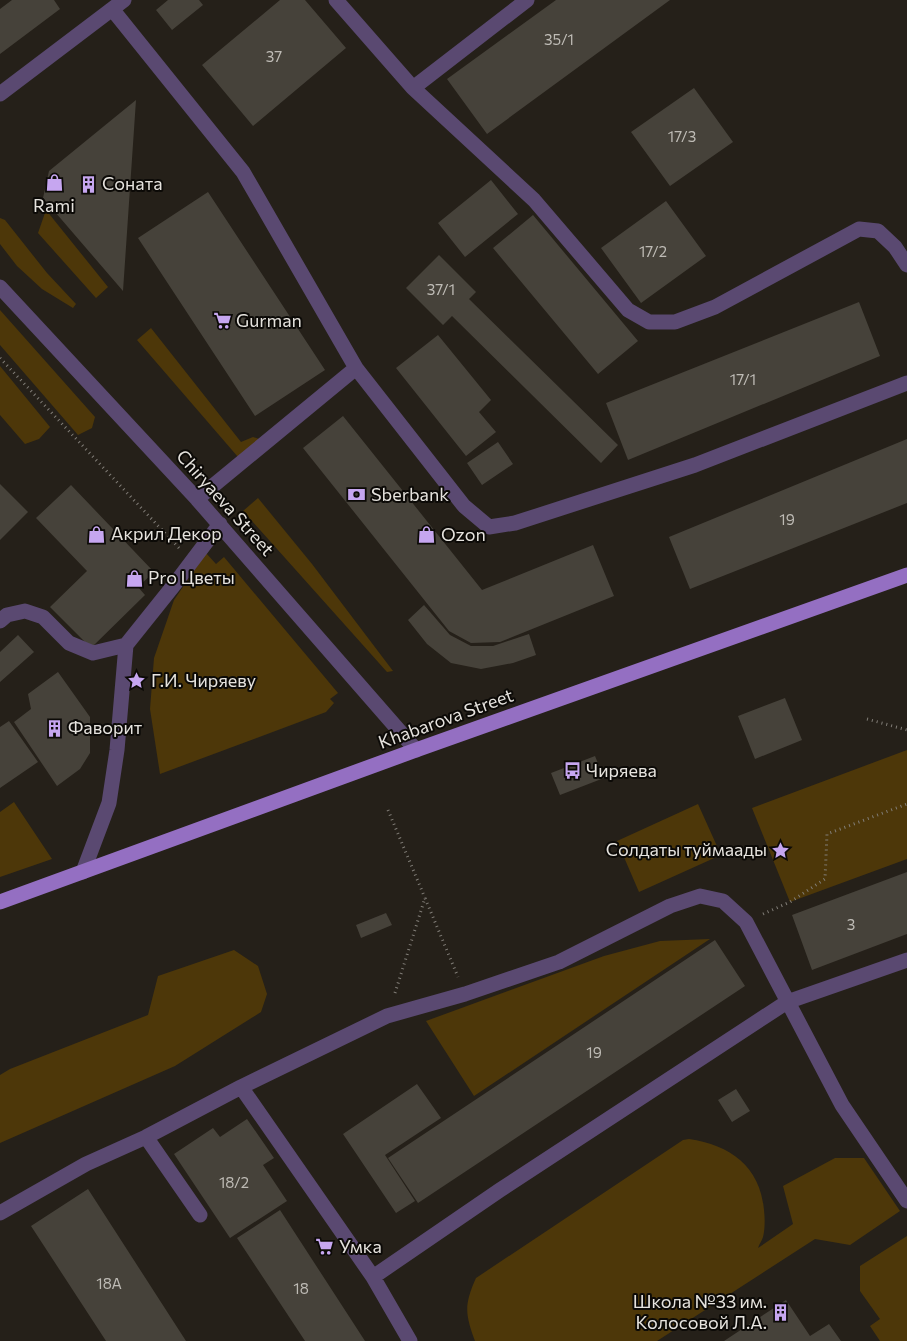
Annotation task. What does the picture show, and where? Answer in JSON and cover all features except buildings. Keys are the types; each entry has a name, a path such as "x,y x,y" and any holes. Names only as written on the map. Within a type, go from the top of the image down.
{"main road":[{"name":"Khabarova Street","path":"0,902 416,750 907,575"}],"street":[{"path":"0,94 124,0"},
{"path":"336,0 413,88 534,200 628,310 649,322 675,322 715,307 859,229 878,231 895,246 907,265"},
{"path":"413,88 527,0"},
{"path":"112,9 243,172 356,368 464,506 489,527 515,523 695,465 907,383"},
{"name":"Chiryaeva Street","path":"0,287 220,524 416,750"},
{"path":"197,499 356,368"},
{"path":"84,872 109,803 117,750 126,645 220,524"},
{"path":"0,621 7,615 25,611 43,616 69,643 93,652 126,645"},
{"path":"0,1213 86,1164 146,1137 387,1016 464,994 559,962 670,906 700,896 722,901 746,922 842,1105 907,1201"},
{"path":"373,1278 500,1190 787,1002 907,960"},
{"path":"241,1088 373,1278 410,1341"},
{"path":"146,1137 200,1215"}],"path":[{"path":"0,358 192,561"},
{"path":"867,719 907,730"},
{"path":"746,922 790,902 825,879 827,834 907,804"},
{"path":"388,810 464,994"},
{"path":"387,1016 425,898"}],"shaded area":[{"path":"46,210 108,287 96,298 38,233"},
{"path":"0,218 5,220 47,273 76,304 73,308 42,289 17,266 0,244"},
{"path":"0,310 95,417 92,428 78,435 0,345"},
{"path":"151,328 241,442 253,437 262,440 238,457 137,340"},
{"path":"0,366 50,427 39,439 25,444 0,415"},
{"path":"258,498 312,564 393,671 387,672 243,511"},
{"path":"206,553 216,564 224,557 338,693 330,699 334,703 326,712 160,774 150,709 154,658 174,600"},
{"path":"907,750 907,859 790,902 752,808"},
{"path":"14,802 52,859 0,877 0,812"},
{"path":"698,804 721,855 639,892 617,841"},
{"path":"710,939 474,1096 426,1021 604,956 660,941"},
{"path":"234,950 258,966 267,994 261,1012 175,1066 0,1143 0,1075 10,1069 148,1015 158,976"},
{"path":"689,1139 717,1146 730,1152 749,1170 756,1181 761,1195 765,1224 763,1238 758,1248 793,1224 783,1186 835,1158 864,1158 900,1211 850,1245 815,1239 657,1341 475,1341 469,1324 467,1310 469,1295 476,1278 683,1140"},
{"path":"907,1236 907,1341 880,1341 870,1326 880,1319 860,1291 860,1266"}],"place":[{"name":"Rami","path":"54,183"},
{"name":"Соната","path":"88,184"},
{"name":"Gurman","path":"222,321"},
{"name":"Sberbank","path":"357,495"},
{"name":"Акрил Декор","path":"97,534"},
{"name":"Ozon","path":"427,535"},
{"name":"Pro Цветы","path":"134,578"},
{"name":"Г.И. Чиряеву","path":"137,681"},
{"name":"Фаворит","path":"54,728"},
{"name":"Чиряева","path":"572,771"},
{"name":"Солдаты туймаады","path":"781,850"},
{"name":"Умка","path":"325,1247"},
{"name":"Школа №33 им. Колосовой Л.А.","path":"781,1312"}]}
